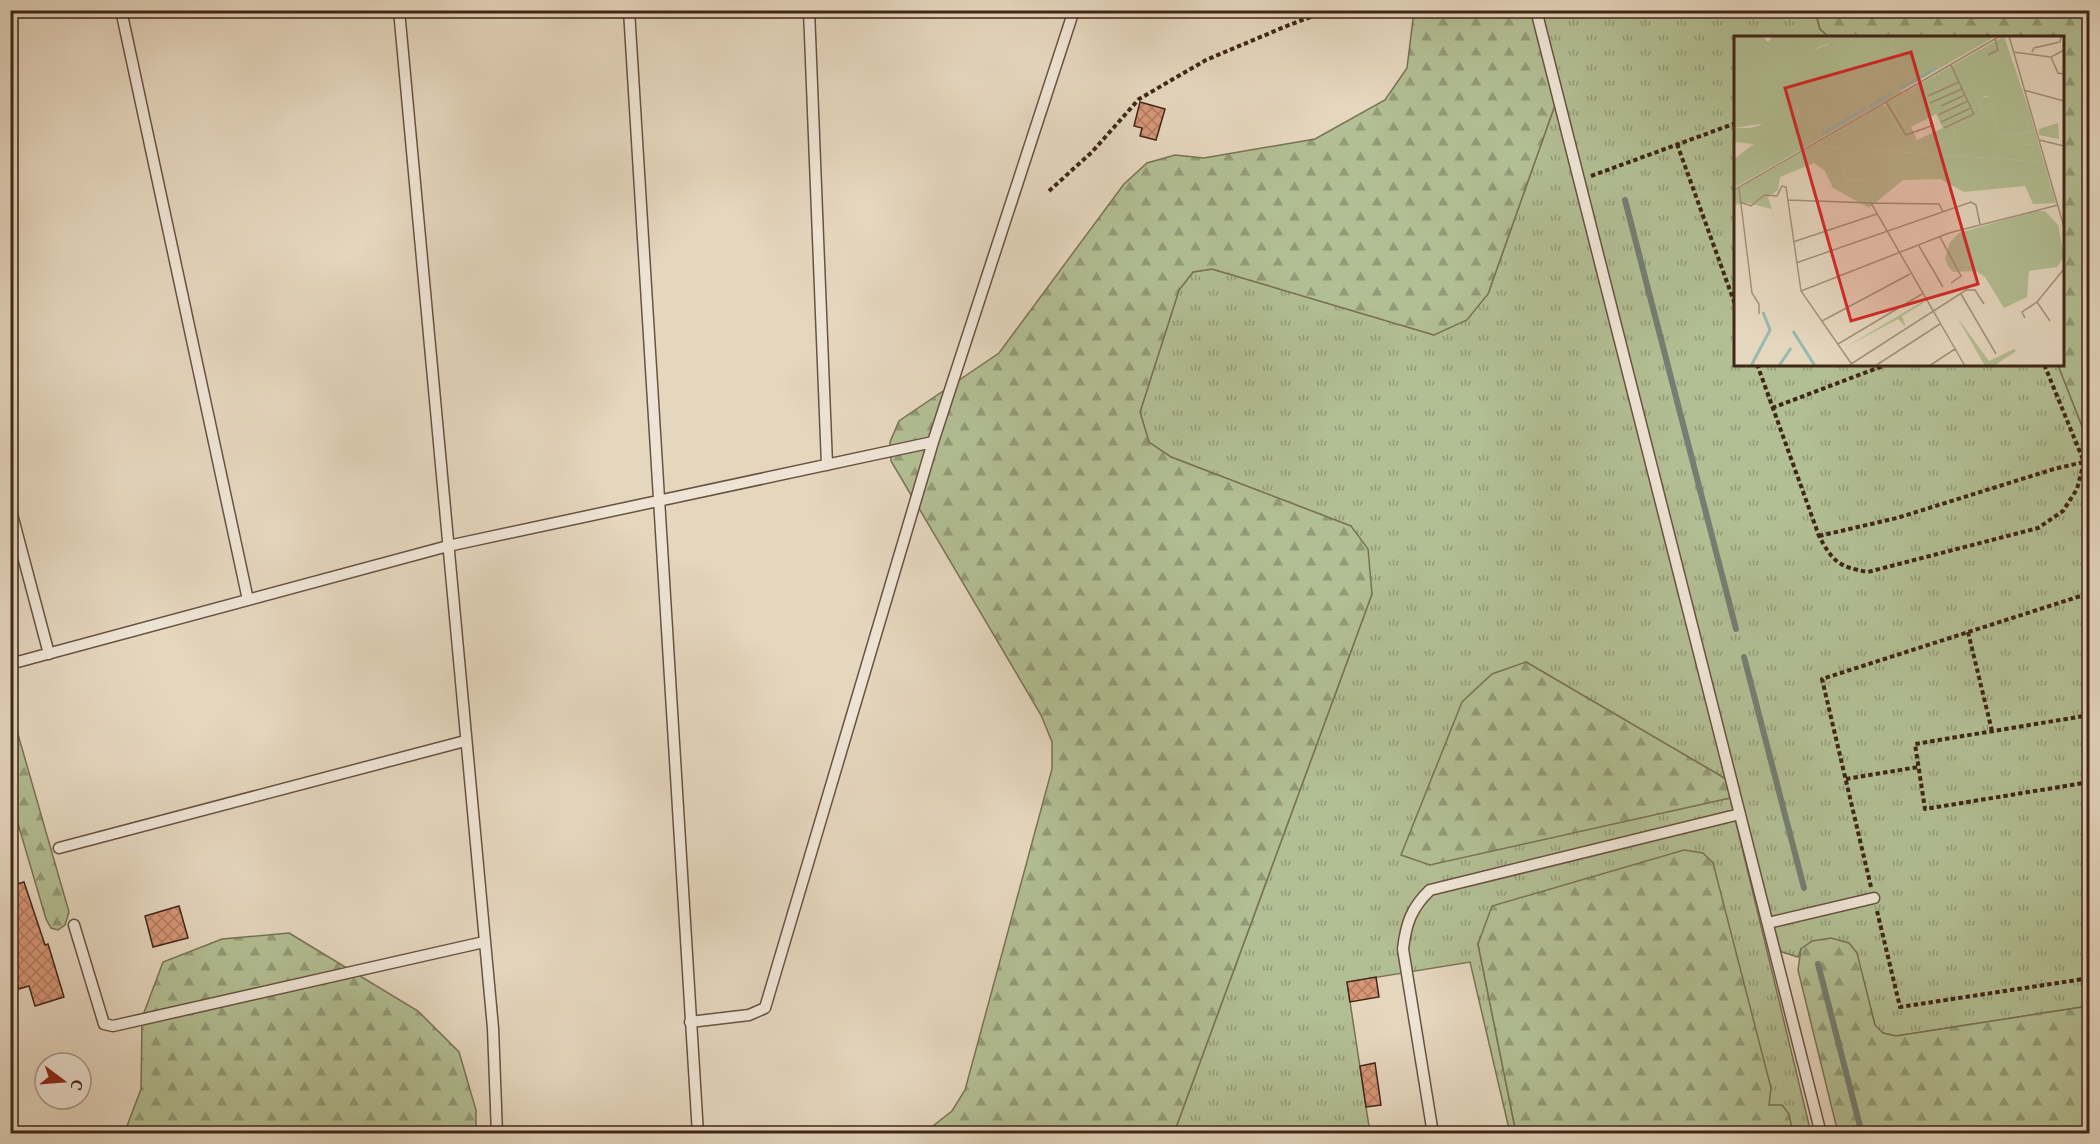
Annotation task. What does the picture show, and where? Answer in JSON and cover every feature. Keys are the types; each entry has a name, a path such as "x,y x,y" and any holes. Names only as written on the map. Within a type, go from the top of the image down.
{"lane":[{"path":"122,10 248,600"},
{"path":"399,10 483,942 493,1028 497,1134"},
{"path":"629,10 698,1134"},
{"path":"809,10 827,465"},
{"path":"690,1022 749,1015 765,1008 933,442 1074,10"},
{"path":"1536,10 1821,1134"},
{"path":"10,664 448,546 933,442"},
{"path":"10,507 49,654"},
{"path":"59,848 465,741"},
{"path":"1433,1134 1403,949 1405,930 1418,902 1430,890 1740,814"},
{"path":"1768,923 1874,898"},
{"path":"74,925 104,1024 112,1026 483,942"}],"path":[{"path":"1049,191 1092,152 1139,99 1206,60 1330,10"},
{"path":"1579,179 1734,124"},
{"path":"1677,144 1734,301"},
{"path":"1757,366 1819,536 1831,558 1846,568 1868,572 2038,528 2063,511 2077,489 2084,462 2045,366"},
{"path":"1772,408 1883,366"},
{"path":"1819,536 1897,518 2054,469 2084,462"},
{"path":"2090,592 1822,679 1900,1007 2090,978"},
{"path":"1968,632 1992,731"},
{"path":"2090,715 1915,744 1925,809 2090,782"},
{"path":"1846,779 1918,767"}],"green space":[{"path":"1414,11 1531,11 1555,105 1488,294 1467,320 1434,335 1212,269 1193,272 1179,290 1140,412 1149,442 1171,457 1351,526 1368,549 1372,594 1174,1133 924,1133 952,1111 965,1090 1052,769 1052,742 1041,715 891,461 890,442 899,421 999,353 1124,184 1147,163 1175,155 1204,158 1315,139 1385,100 1407,68"},
{"path":"1541,11 1815,11 1820,29 1828,36 1734,36 1734,366 2058,366 2089,444 2089,1006 1896,1036 1883,1033 1875,1026 1871,1009 1801,949 1798,957 1782,952 1773,943"},
{"path":"1815,11 2089,11 2089,444 2058,366 2064,366 2064,36 1828,36 1820,29"},
{"path":"1555,105 1726,779 1526,662 1430,864 1730,798 1811,1133 1693,1133 1478,944 1516,1133 1510,1133 1470,962 1347,982 1370,1133 1174,1133 1372,594 1351,526 1171,457 1149,443 1140,412 1179,290 1193,272 1212,269 1434,335 1488,294"},
{"path":"1526,662 1726,779 1730,798 1430,865 1401,855 1462,702 1492,674"},
{"path":"11,710 69,912 65,925 58,930 51,928 46,919 11,800"},
{"path":"1684,850 1703,853 1713,863 1771,1088 1769,1105 1782,1105 1789,1114 1793,1133 1516,1133 1478,944 1492,906"},
{"path":"289,933 418,1011 459,1052 476,1110 476,1133 124,1134 141,1089 142,1018 163,962 222,939"},
{"path":"1831,938 1849,943 1857,953 1875,1025 1883,1033 1896,1036 2089,1006 2089,1133 1838,1133 1798,970 1801,949 1812,941"}],"building":[{"path":"1140,102 1165,109 1156,140 1140,136 1142,128 1134,126"},
{"path":"24,882 45,945 48,944 64,997 35,1006 29,986 19,989 10,961 10,886"},
{"path":"179,906 188,938 153,947 145,916"},
{"path":"1376,977 1379,997 1350,1002 1347,982"},
{"path":"1375,1063 1381,1105 1366,1107 1360,1066"}],"waterway":[{"path":"1625,200 1736,629"},
{"path":"1744,657 1804,888"},
{"path":"1818,964 1862,1134"}]}
